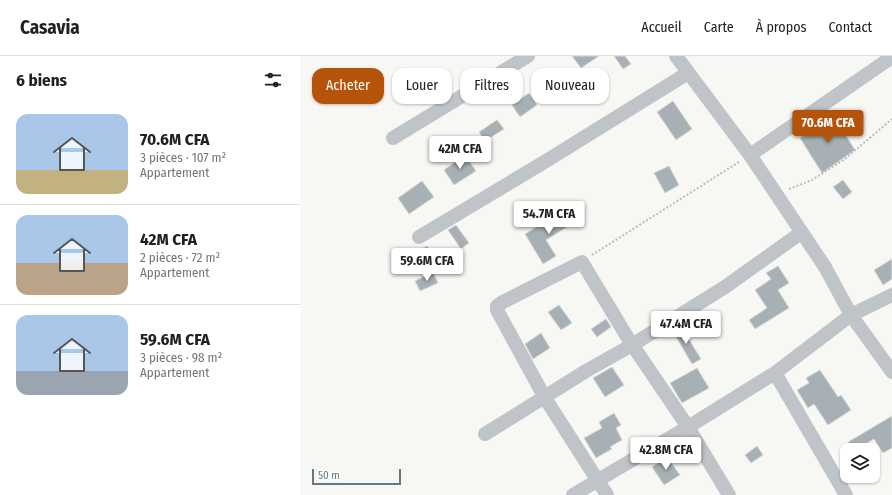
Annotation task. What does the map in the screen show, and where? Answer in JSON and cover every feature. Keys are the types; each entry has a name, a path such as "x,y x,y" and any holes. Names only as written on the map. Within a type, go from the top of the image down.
{"street":[{"path":"393,138 528,56"},
{"path":"676,56 750,155 777,194 825,267 852,315 892,372"},
{"path":"750,155 892,57"},
{"path":"419,237 546,161 688,73"},
{"path":"485,434 725,287 802,232"},
{"path":"607,495 545,398 498,313 497,306 582,262 632,345 688,427 729,495"},
{"path":"573,495 688,427 775,373 852,315 892,295"},
{"path":"775,373 846,495"}],"path":[{"path":"777,194 812,180 845,159 892,119"},
{"path":"582,262 750,155"}],"building":[{"path":"572,56 599,56 581,68"},
{"path":"614,56 625,56 631,64 623,69"},
{"path":"529,93 531,96 531,104 537,105 520,117 512,105 523,104 523,97"},
{"path":"673,101 692,129 676,140 657,112"},
{"path":"833,115 855,150 822,173 800,138 820,126 818,124"},
{"path":"497,120 504,129 485,141 479,132"},
{"path":"465,155 476,171 454,185 444,170"},
{"path":"669,166 679,185 665,193 654,173"},
{"path":"843,180 852,192 843,199 833,187"},
{"path":"422,181 434,197 409,214 398,198"},
{"path":"561,212 564,217 573,212 578,220 546,240 556,256 543,264 525,234"},
{"path":"456,225 469,243 461,249 448,230"},
{"path":"427,246 440,266 431,271 418,251"},
{"path":"892,259 892,279 883,285 874,270"},
{"path":"778,266 789,283 778,290 789,308 755,329 749,320 767,308 755,290 771,279 766,273"},
{"path":"433,272 438,283 420,291 415,281"},
{"path":"559,305 572,323 561,330 548,312"},
{"path":"606,319 611,327 597,337 591,329"},
{"path":"680,325 701,359 692,364 672,330"},
{"path":"541,333 550,348 533,359 525,344"},
{"path":"612,367 624,385 605,397 593,378"},
{"path":"697,368 709,388 682,403 670,383"},
{"path":"820,370 838,397 841,395 851,410 828,425 814,404 808,408 797,390 809,383 806,378"},
{"path":"614,413 621,425 616,428 622,440 610,447 612,449 596,458 584,438 602,428 599,422"},
{"path":"892,416 892,448 883,453 880,448 880,443 877,443 874,439 867,443 848,442"},
{"path":"757,446 763,455 751,463 745,455"},
{"path":"667,457 680,475 664,485 652,467"}]}
